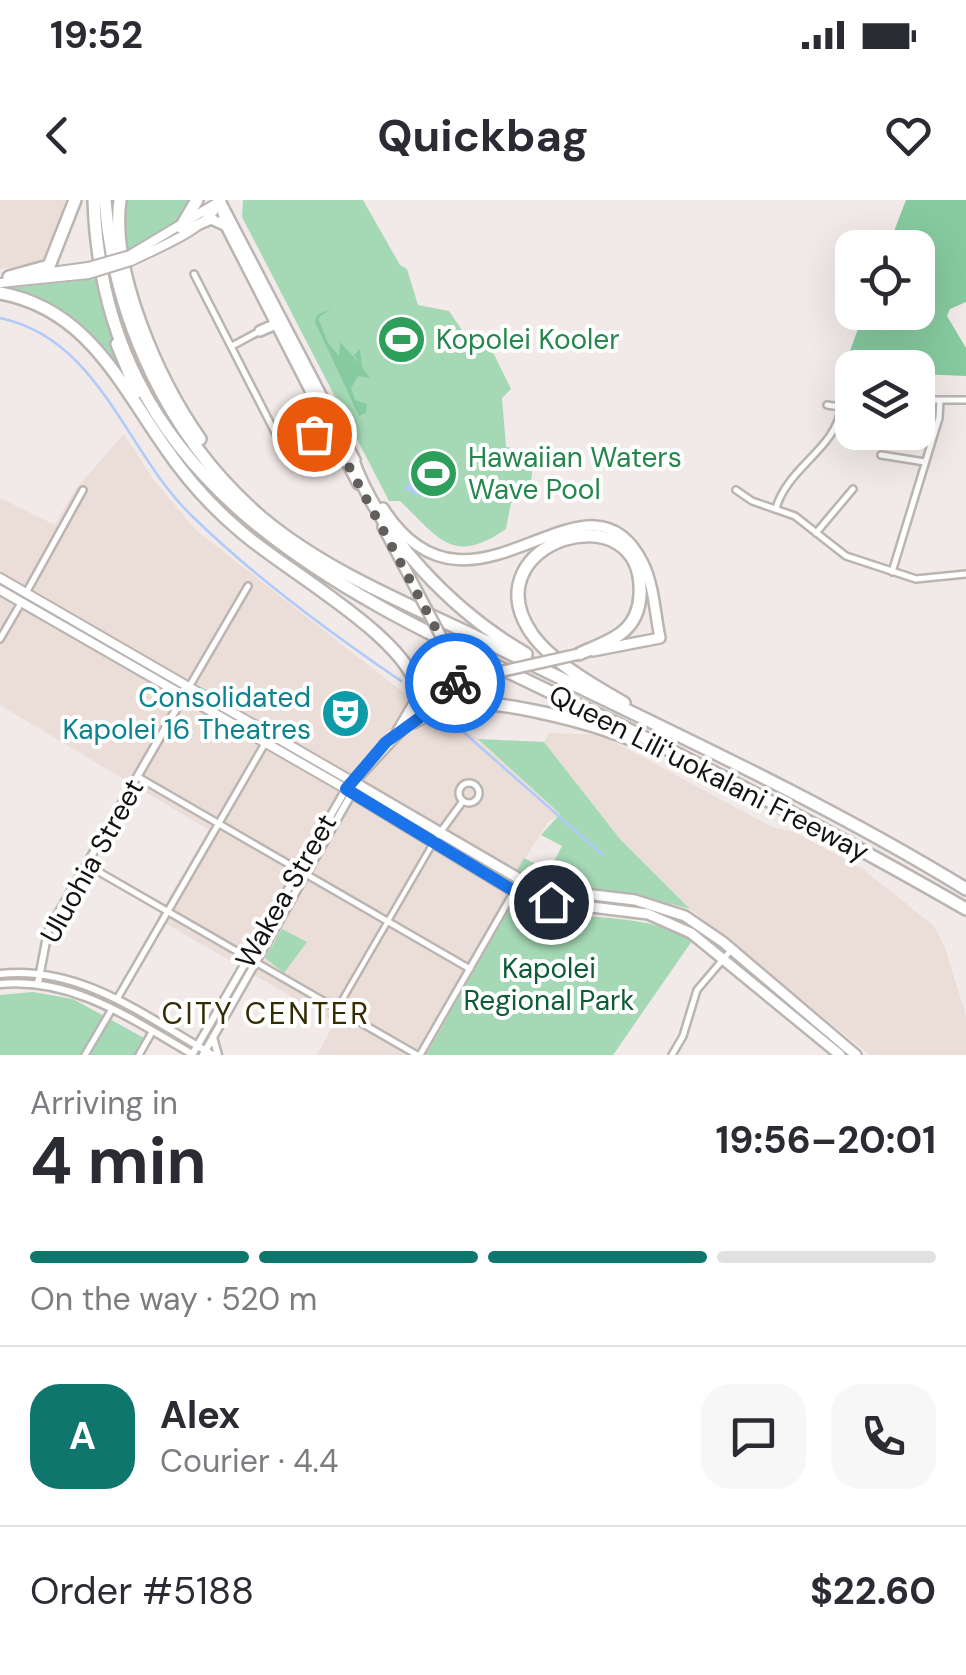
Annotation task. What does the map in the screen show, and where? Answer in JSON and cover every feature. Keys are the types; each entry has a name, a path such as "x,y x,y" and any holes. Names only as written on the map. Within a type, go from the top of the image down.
{"highway":[{"path":"3,279 45,270 54,259 75,200"},
{"name":"Queen Liliʻuokalani Freeway","path":"94,200 104,277 121,336 148,394 212,485 293,556 423,630 814,826 966,909"},
{"name":"Queen Liliʻuokalani Freeway","path":"105,200 119,285 148,367 185,432 240,496 289,539 329,565 904,851 966,889"},
{"path":"120,200 120,234 127,272 146,335 190,424 240,496"},
{"path":"185,227 197,200"},
{"path":"54,259 55,274"},
{"path":"104,277 115,339 167,450"},
{"path":"0,293 56,314 92,341 114,367 167,450 206,498 269,556 403,658 419,697 399,731"},
{"path":"351,455 396,535 452,598 519,650 612,704"},
{"path":"206,498 288,562 423,630"},
{"path":"579,654 608,644 624,632 635,615 640,595 638,575 624,552 600,537 580,534 548,544 528,568 520,598 532,634 565,664 620,700 772,784"},
{"path":"468,684 478,698 500,707"},
{"path":"412,722 456,704 547,713 608,730 814,826"},
{"path":"904,851 966,881"}],"main road":[{"path":"3,279 89,270 131,258 185,227 220,200"},
{"path":"220,200 226,228 266,308 267,327"},
{"path":"220,200 320,412 468,684"},
{"path":"185,227 211,219 226,228"},
{"path":"3,279 89,270"},
{"path":"267,327 284,333"},
{"path":"267,327 284,333 351,455"},
{"path":"320,412 314,434 333,437"},
{"name":"Wakea Street","path":"351,455 409,541 449,562 490,559 569,527 595,526 614,533 643,563 660,638 490,674 468,684 399,731 351,788"},
{"path":"0,578 189,687 517,886 551,902 648,914 727,954"},
{"path":"0,590 184,696 268,738"},
{"path":"444,700 456,680 454,661"},
{"path":"517,886 617,897 685,916 847,1054"}],"street":[{"path":"194,274 284,450 314,434"},
{"path":"230,346 267,327"},
{"path":"935,400 966,400"},
{"path":"892,572 940,400"},
{"path":"828,406 835,408"},
{"path":"775,509 789,477 835,431"},
{"path":"881,455 925,462"},
{"path":"816,533 853,489"},
{"path":"0,639 83,490"},
{"path":"736,490 794,516 842,554 924,581 966,574"},
{"name":"Uluohia Street","path":"38,983 48,931 248,586"},
{"path":"85,1055 268,738"},
{"path":"138,777 470,969"},
{"name":"Wakea Street","path":"192,1055 298,870 351,788"},
{"name":"Wakea Street","path":"210,1054 213,1037 307,875 351,788"},
{"path":"337,1009 436,837 462,801"},
{"path":"86,865 419,1055 517,886"},
{"path":"672,1055 683,1036 697,990 727,954"},
{"path":"0,974 39,973 76,980 210,1054 213,1037"},
{"path":"0,984 38,983 71,990 112,1008 192,1055"},
{"path":"139,1055 152,1032"},
{"path":"182,1038 205,1032"},
{"path":"176,1045 182,1055"}],"shaded area":[{"path":"0,200 66,200 44,261 0,269"},
{"path":"124,434 154,481 197,531 400,690 478,739 560,814 548,822 515,874 515,899 426,1055 317,1055 335,1022 157,918 209,830 0,705 0,498 55,525 75,490"},
{"path":"549,733 601,735 772,827 794,832 863,869 934,926 966,1016 966,1055 870,1055 690,909 620,839 544,742"}],"green space":[{"path":"123,200 194,200 180,224 127,255"},
{"path":"243,200 363,200 400,265 407,269 418,305 449,311 470,342 484,334 511,389 502,398 506,447 525,450 532,473 529,486 511,503 506,529 488,540 459,546 436,536 400,501 389,501 242,217"},
{"path":"906,200 966,200 966,302 950,309 947,316 966,348 966,376 935,375 935,350 850,350 858,330 935,330 935,230 895,230"},
{"path":"97,279 102,309 126,380 89,337 0,289"},
{"path":"332,308 318,318 328,343 339,356 340,342 360,364 354,355 360,349 362,367 370,378 358,376 351,388 355,400 367,404 366,413 359,416 315,322 317,315"},
{"path":"478,739 544,742 620,839 690,909 628,892 548,887 515,874 524,858 549,871 562,846 541,835 560,814"},
{"name":"Kapolei Regional Park","path":"515,899 559,912 649,924 692,941 613,1055 426,1055"},
{"path":"282,929 307,942 284,973 265,958"},
{"path":"33,992 73,999 146,1039 138,1055 0,1055 0,995"}],"water":[{"name":"Hawaiian Waters Wave Pool","path":"425,454 437,456 450,470 434,481 424,497 405,490"}],"waterway":[{"path":"0,318 34,330 63,349 108,400 147,460 191,515 293,603 401,681"},
{"path":"444,715 603,855"}],"way so far":[{"path":"314,434 333,437 455,664 455,683"}],"place":[{"name":"Kopolei Kooler","path":"401,339"},
{"name":"Hawaiian Waters Wave Pool","path":"433,473"},
{"name":"Consolidated Kapolei 16 Theatres","path":"346,713"}],"district":[{"name":"CITY CENTER","path":"266,1013"}],"route":[{"path":"455,683 444,700 386,742 346,789 514,891 551,902"}]}
